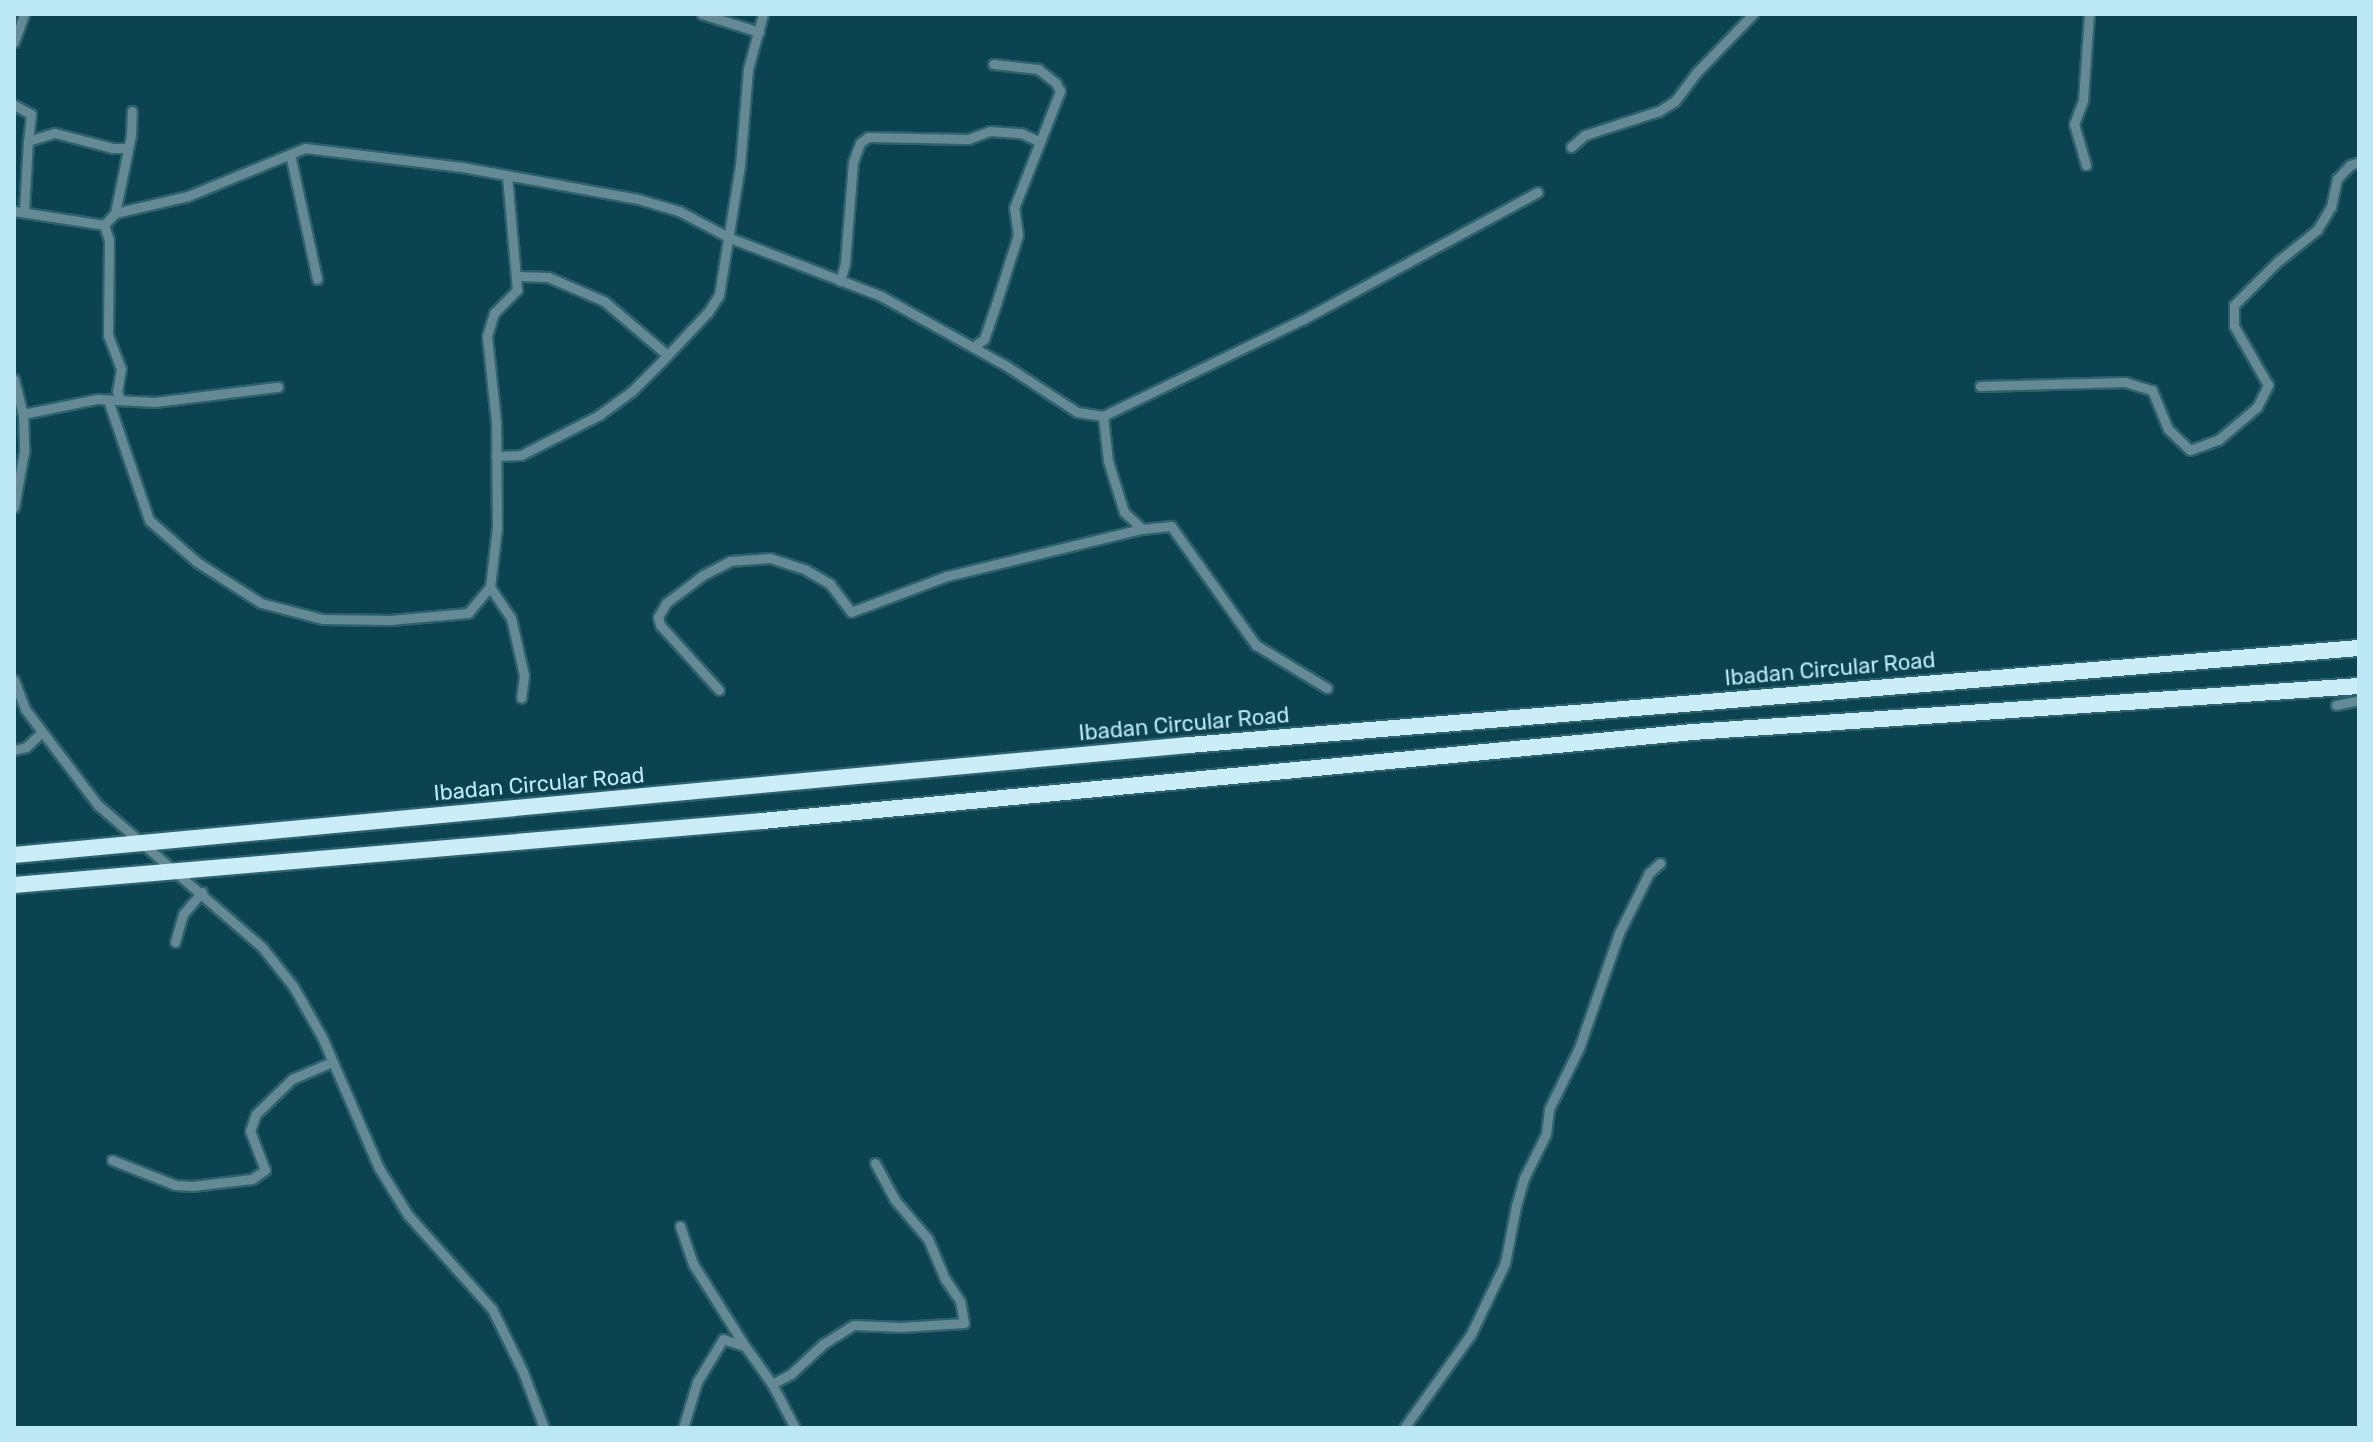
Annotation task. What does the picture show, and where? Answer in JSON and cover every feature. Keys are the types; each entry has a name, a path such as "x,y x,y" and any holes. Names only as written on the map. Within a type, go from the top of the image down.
{"highway":[{"name":"Ibadan Circular Road","path":"14,855 1173,746 2359,648"},
{"path":"14,885 762,821 1693,732 2359,686"}],"street":[{"path":"14,42 24,14"},
{"path":"702,14 759,32"},
{"path":"496,456 521,455 599,415 632,391 708,312 719,295 730,238 748,69 763,14"},
{"path":"1571,147 1585,135 1659,111 1675,101 1705,63 1753,14"},
{"path":"2086,165 2074,124 2083,100 2089,14"},
{"path":"973,347 984,339 1011,261 1018,235 1014,208 1060,91 1056,83 1038,69 993,64"},
{"path":"14,105 31,114 19,211 104,225"},
{"path":"104,225 115,213 132,111"},
{"path":"840,281 845,263 853,162 860,143 868,137 968,139 990,131 1021,133 1040,142"},
{"path":"28,141 55,133 112,148 128,148"},
{"path":"115,213 188,196 305,148 507,175 638,199 679,211 730,238 881,296 973,347 1077,412 1103,416 1302,320 1538,192"},
{"path":"290,154 305,236 317,279"},
{"path":"1980,386 2125,382 2152,390 2168,429 2190,450 2218,440 2257,407 2268,385 2234,326 2234,305 2277,262 2317,230 2331,207 2337,179 2350,165 2359,162"},
{"path":"108,400 149,520 197,562 261,603 323,619 390,620 468,613 490,587 497,527 496,456 487,336 494,313 517,290 507,175"},
{"path":"104,225 109,240 108,335 121,369 117,391 120,400"},
{"path":"516,276 548,277 604,301 666,354"},
{"path":"14,379 23,414 24,452 14,507"},
{"path":"23,414 108,400 155,402 278,387"},
{"path":"1103,416 1108,461 1124,512 1142,529"},
{"path":"719,690 660,625 658,617 666,603 703,575 730,561 770,558 806,570 830,584 851,612 947,576 1142,529 1171,526 1256,645 1327,688"},
{"path":"490,587 511,618 524,675 521,698"},
{"path":"15,684 25,709 98,805 262,947 293,986 332,1062 379,1168 408,1215 492,1309 523,1372 544,1428"},
{"path":"2336,705 2359,700"},
{"path":"14,750 26,747 42,732"},
{"path":"1404,1428 1471,1334 1505,1263 1516,1206 1524,1178 1546,1134 1549,1109 1579,1048 1619,933 1649,873 1660,863"},
{"path":"175,942 183,914 202,892"},
{"path":"112,1160 175,1185 252,1179 265,1170 250,1131 256,1114 292,1079 332,1062"},
{"path":"772,1384 791,1374 823,1344 854,1325 901,1327 964,1323 960,1301 945,1279 928,1239 895,1200 875,1163"},
{"path":"680,1226 693,1264 772,1384 795,1428"},
{"path":"683,1428 697,1382 723,1339 732,1339 745,1346"}]}
